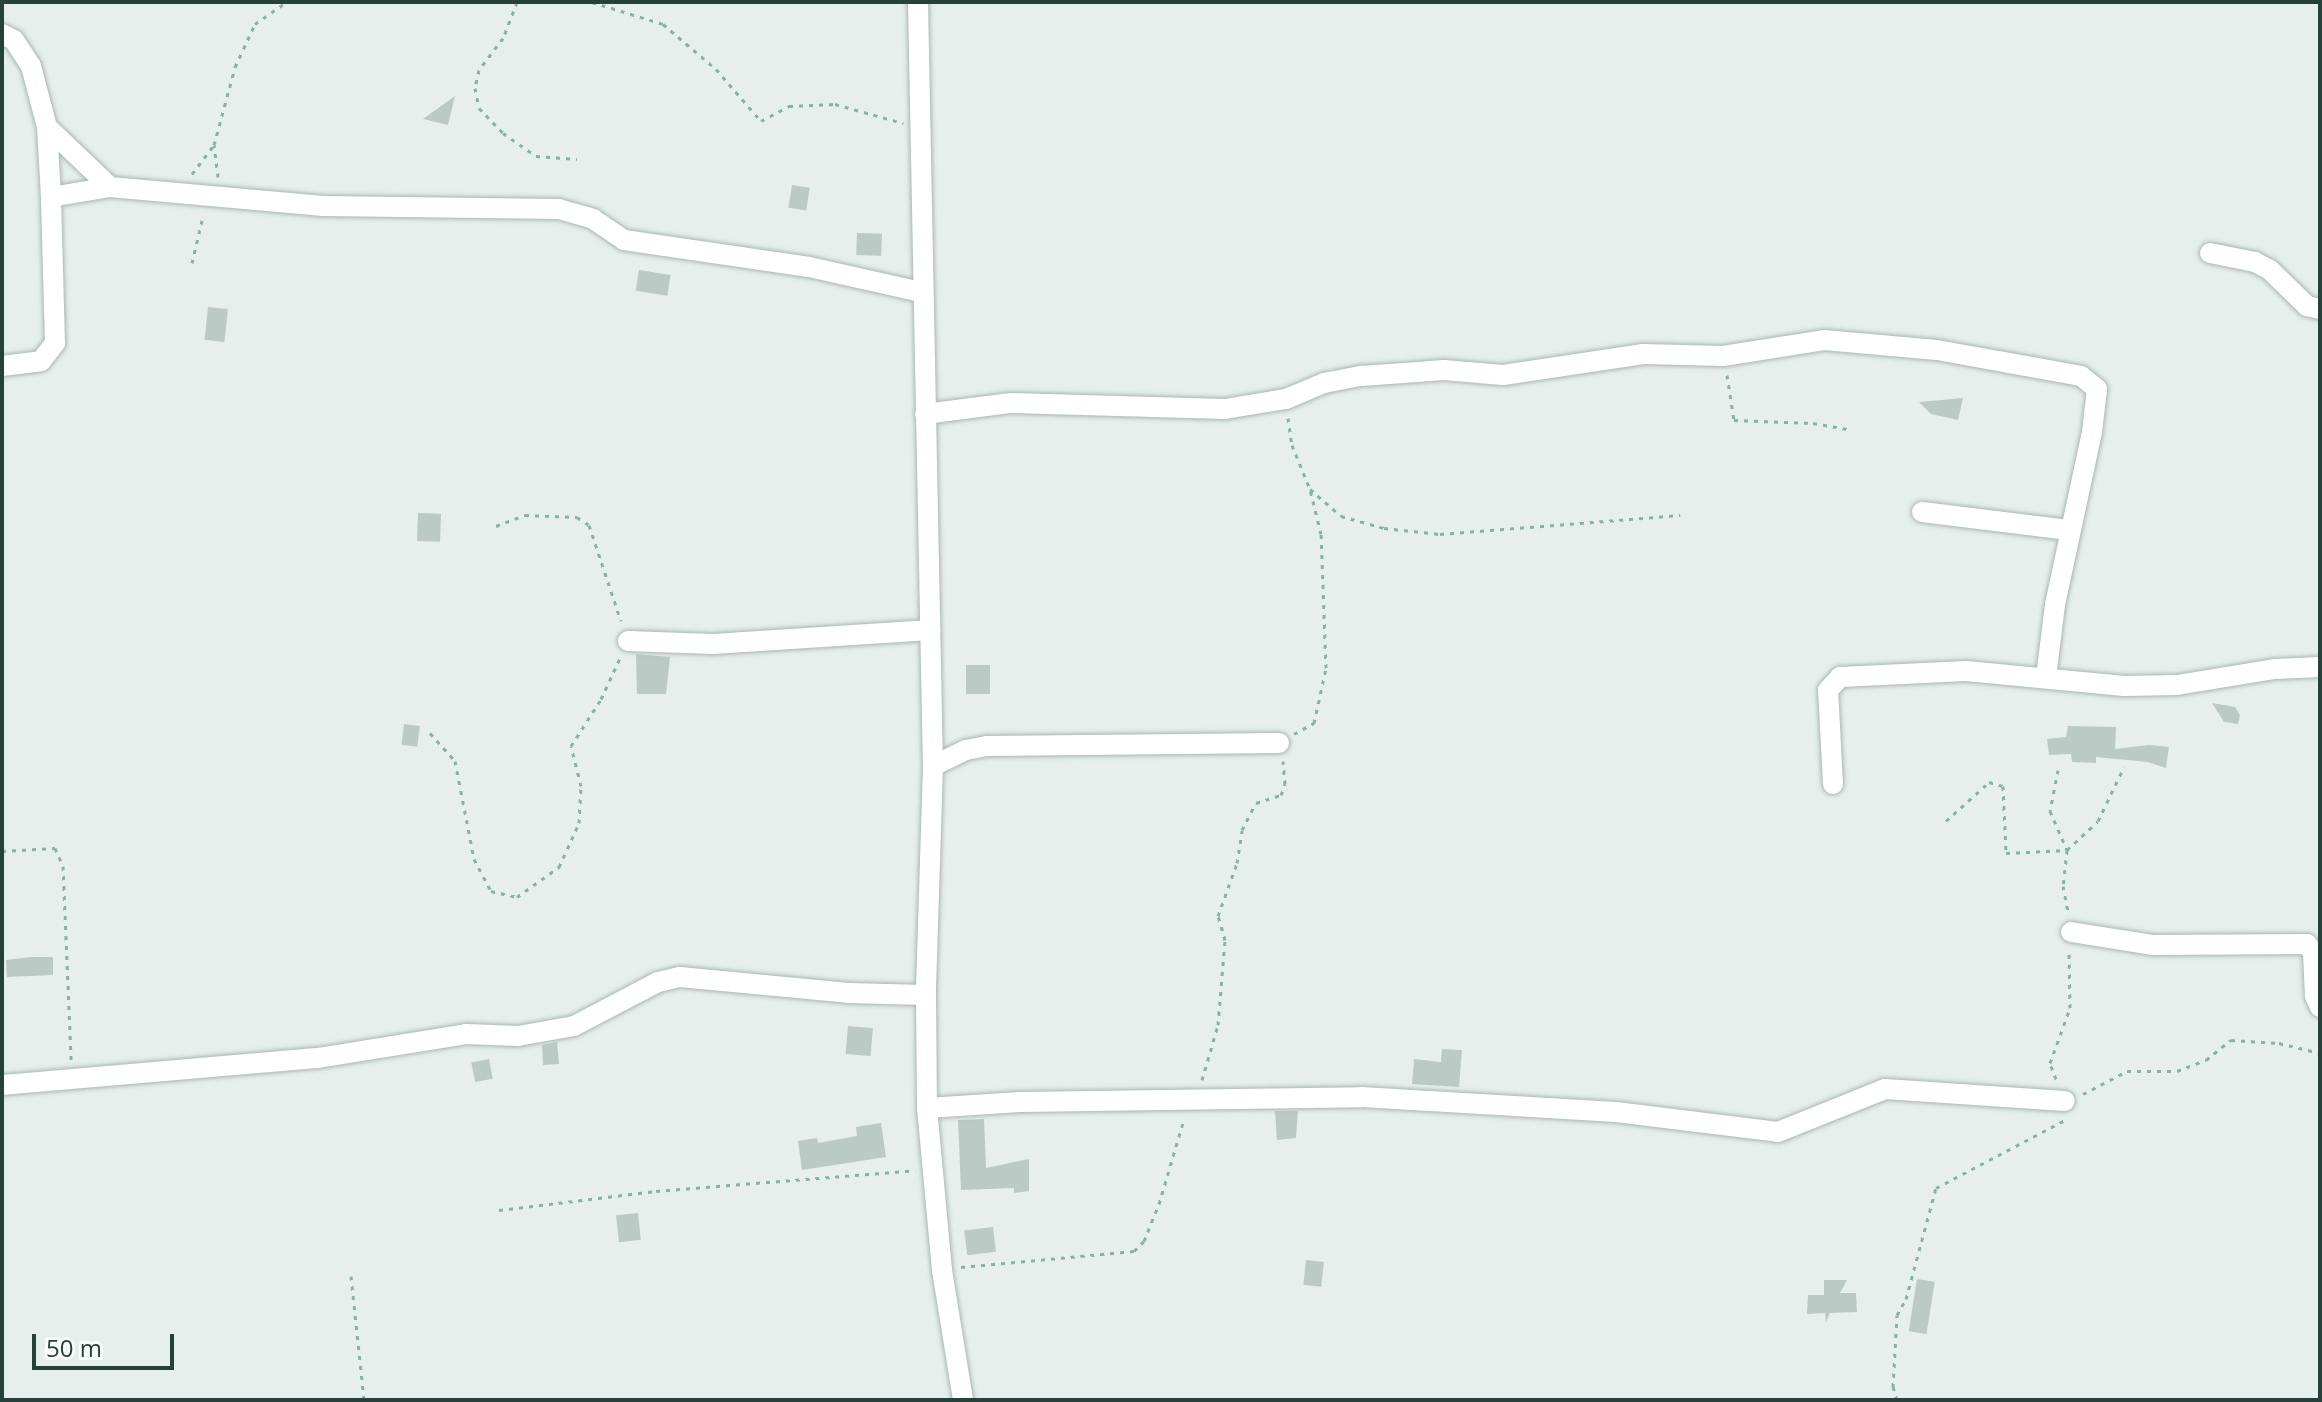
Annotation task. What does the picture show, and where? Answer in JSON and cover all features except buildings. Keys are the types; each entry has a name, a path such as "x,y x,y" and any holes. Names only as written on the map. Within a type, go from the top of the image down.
{"street":[{"path":"918,2 921,292 933,766 926,995 927,1108 942,1270 963,1400"},
{"path":"2,34 14,40 31,66 47,127 55,343 41,361 2,366"},
{"path":"47,127 110,187"},
{"path":"51,197 110,187 323,206 559,209 593,219 624,240 809,267 921,292"},
{"path":"2210,253 2263,266 2286,284 2298,300 2320,309"},
{"path":"925,414 1011,403 1225,409 1286,399 1324,383 1400,372 1503,375 1643,354 1723,356 1824,340 1937,350 2081,376 2097,389 2092,432 2069,530 2046,677"},
{"path":"1922,512 2069,530"},
{"path":"628,641 713,644 931,630"},
{"path":"1833,784 1828,690 1840,677 1966,671 2124,686 2177,685 2275,669 2320,667"},
{"path":"933,766 966,750 987,746 1279,743"},
{"path":"2071,932 2152,945 2307,944 2313,953 2315,996 2320,1007"},
{"path":"2,1085 318,1058 466,1034 518,1036 574,1026 658,982 680,977 823,991 926,995"},
{"path":"927,1108 1020,1102 1362,1097 1616,1112 1778,1132 1885,1089 2065,1101"}],"path":[{"path":"192,263 214,197 214,145 235,67 255,24 287,2"},
{"path":"517,2 503,38 479,70 475,88 479,108 503,133 536,156 577,159"},
{"path":"592,2 663,24 716,69 761,121 789,106 835,104 918,126"},
{"path":"179,194 214,145"},
{"path":"1723,356 1734,420 1813,423 1848,429"},
{"path":"942,1270 998,1261 1134,1251 1144,1241 1176,1139 1197,1098 1218,1025 1225,940 1218,916 1237,863 1242,830 1256,803 1281,795 1285,784 1279,743 1314,723 1326,668 1321,534 1310,489 1292,445 1286,399"},
{"path":"1310,489 1341,516 1384,528 1440,534 1680,515"},
{"path":"430,733 455,761 474,859 491,891 517,897 559,867 579,823 581,786 571,746 601,699 628,641 589,525 577,517 525,515 496,526"},
{"path":"1946,821 1989,782 2003,786 2006,853 2067,850 2098,821 2118,785 2124,767"},
{"path":"2,851 55,848 63,866 68,1052 77,1079"},
{"path":"2065,1101 2127,1071 2177,1071 2206,1060 2231,1040 2279,1043 2320,1053"},
{"path":"499,1210 656,1191 931,1169"},
{"path":"351,1276 364,1400"}]}
